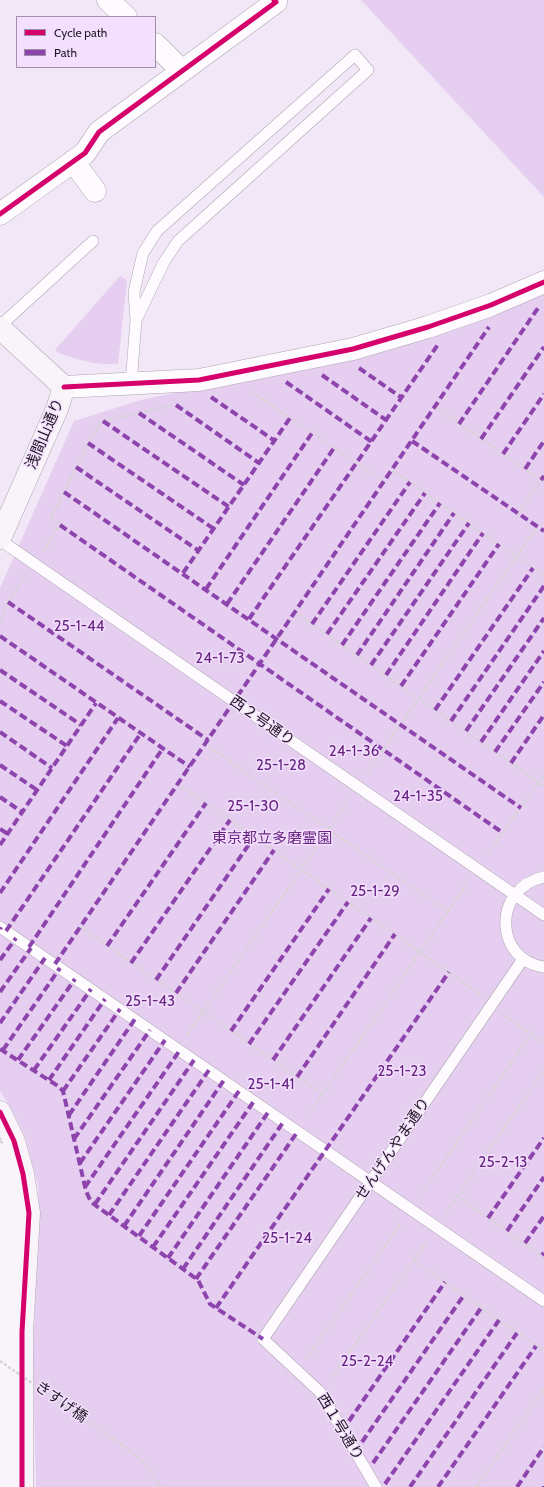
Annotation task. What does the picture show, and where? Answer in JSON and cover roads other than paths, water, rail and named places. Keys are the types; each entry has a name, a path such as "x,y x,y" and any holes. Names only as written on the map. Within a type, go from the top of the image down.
{"street":[{"path":"108,0 125,16"},
{"path":"0,214 85,153 99,132 276,2 274,0"},
{"path":"156,45 182,70"},
{"path":"74,161 95,191"},
{"path":"64,387 199,380 353,349 442,322 491,305 544,282"},
{"name":"浅間山通り","path":"0,327 64,387 57,409 0,539"},
{"path":"0,1112 14,1141 22,1167 29,1213 22,1332 22,1487"},
{"path":"0,1154 9,1185 10,1217 5,1378 7,1487"}],"lane":[{"path":"131,384 136,320 134,292 143,253 157,231 355,55 368,70 178,241 164,262 136,320"},
{"path":"0,327 93,241"},
{"name":"西２号通り","path":"0,539 544,915"},
{"path":"544,877 535,879 524,885 514,895 507,907 505,921 507,936 514,948 524,959 537,966 544,967"},
{"path":"0,927 544,1301"},
{"name":"せんげんやま通り","path":"263,1339 524,959"},
{"name":"西１号通り","path":"263,1339 320,1392 376,1487"}],"park label":[{"name":"25-1-44","path":"79,627"},
{"name":"24-1-73","path":"220,659"},
{"name":"24-1-36","path":"354,752"},
{"name":"25-1-28","path":"281,766"},
{"name":"24-1-35","path":"418,797"},
{"name":"25-1-30","path":"253,807"},
{"name":"東京都立多磨霊園","path":"272,839"},
{"name":"25-1-29","path":"375,892"},
{"name":"25-1-43","path":"150,1002"},
{"name":"25-1-23","path":"402,1072"},
{"name":"25-1-41","path":"271,1085"},
{"name":"25-2-13","path":"503,1163"},
{"name":"25-1-24","path":"287,1239"},
{"name":"25-2-24","path":"367,1362"}]}
